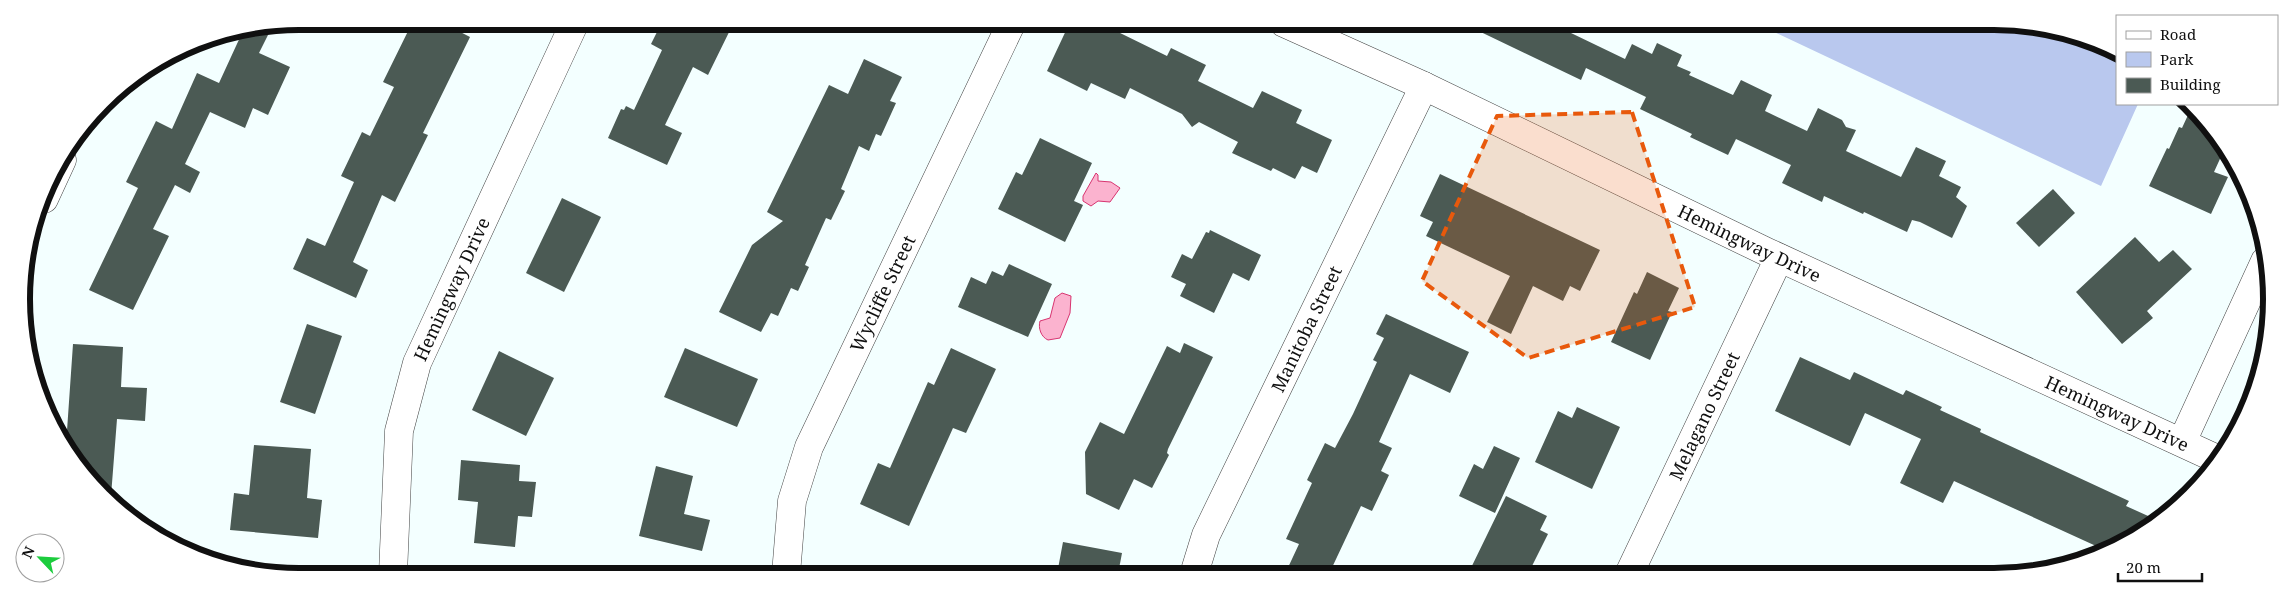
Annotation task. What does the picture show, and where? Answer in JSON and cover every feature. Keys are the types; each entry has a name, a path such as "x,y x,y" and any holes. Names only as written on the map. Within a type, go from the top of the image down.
{"street":[{"name":"Hemingway Drive","path":"393,568 399,431 417,363 571,30"},
{"name":"Wycliffe Street","path":"786,568 792,501 808,447 1008,30"},
{"name":"Hemingway Drive","path":"1300,30 1424,86 1779,258 2212,456"},
{"name":"Manitoba Street","path":"1196,568 1209,528 1424,86"},
{"name":"Melagano Street","path":"1632,568 1779,258"},
{"path":"2182,442 2261,268"}],"highlighted area":[{"path":"1632,112 1695,307 1528,358 1422,281 1497,116"}],"green space":[{"path":"1770,30 1994,30 2029,32 2064,39 2097,50 2116,60 2116,105 2138,105 2101,186"}],"shaded area":[{"path":"1096,173 1098,181 1111,182 1120,188 1110,202 1098,201 1091,206 1083,201 1083,196"},
{"path":"1062,293 1071,296 1070,313 1060,338 1048,340 1041,332 1040,321 1050,318 1055,298"}],"building":[{"path":"409,30 456,30 470,37 423,133 428,135 395,202 382,195 353,262 368,270 356,298 293,269 307,238 325,246 354,182 341,176 362,132 370,136 394,87 383,82"},
{"path":"658,30 730,30 708,75 693,67 665,125 682,133 667,165 608,138 621,109 624,110 626,106 634,110 662,50 651,44"},
{"path":"1066,30 1116,30 1167,56 1171,48 1206,65 1198,81 1253,108 1262,91 1302,110 1296,123 1332,140 1317,173 1302,166 1295,179 1273,168 1271,171 1232,153 1238,142 1199,122 1192,127 1182,114 1130,88 1125,99 1091,83 1087,91 1047,71"},
{"path":"1477,30 1572,30 1571,33 1625,59 1632,44 1652,54 1657,43 1682,55 1677,66 1691,72 1689,75 1733,95 1741,80 1772,95 1765,111 1807,131 1818,108 1842,120 1846,127 1856,130 1846,151 1901,177 1916,147 1946,161 1939,176 1961,187 1956,197 1967,206 1952,238 1912,220 1907,232 1824,196 1822,202 1782,183 1791,165 1736,139 1728,155 1690,137 1692,134 1640,109 1646,97 1586,68 1581,80"},
{"path":"270,32 259,53 290,67 268,115 253,108 245,128 210,112 185,164 200,172 190,193 175,185 153,229 169,236 133,310 89,290 138,188 126,182 156,121 172,129 197,73 219,83 240,36"},
{"path":"864,59 902,77 890,101 896,103 881,136 876,134 869,151 859,146 841,189 845,191 831,220 826,218 805,265 809,267 798,291 791,288 778,316 771,313 761,332 719,312 752,245 783,221 767,212 829,85 848,94"},
{"path":"2188,115 2191,116 2221,156 2214,172 2228,177 2211,214 2149,186 2167,148 2169,149 2179,127 2182,128"},
{"path":"1040,138 1092,163 1074,201 1083,205 1065,242 998,209 1016,172 1022,175"},
{"path":"1440,174 1600,250 1580,291 1570,286 1563,301 1533,286 1511,334 1487,322 1510,276 1426,236 1433,222 1420,216"},
{"path":"2053,189 2075,213 2039,247 2016,223"},
{"path":"562,198 601,217 564,292 526,273"},
{"path":"1210,230 1261,255 1249,281 1233,273 1214,313 1180,296 1186,284 1171,277 1182,254 1192,259 1206,232 1209,233"},
{"path":"2135,237 2159,262 2173,250 2192,269 2147,311 2153,318 2122,344 2076,292"},
{"path":"1009,264 1052,284 1028,337 958,307 971,277 986,284 992,271 1003,276"},
{"path":"1647,272 1679,288 1668,311 1672,312 1650,360 1611,342 1634,292 1637,294"},
{"path":"1386,314 1469,352 1450,393 1410,374 1379,442 1392,448 1381,471 1389,475 1372,511 1361,506 1332,568 1288,568 1299,544 1286,539 1312,483 1307,480 1325,443 1335,448 1353,414 1377,362 1373,360 1384,338 1376,334"},
{"path":"307,324 342,336 315,414 280,402"},
{"path":"1184,343 1213,357 1168,449 1167,453 1169,455 1152,488 1134,479 1119,510 1086,494 1085,452 1100,422 1124,434 1167,346 1180,353"},
{"path":"73,344 123,347 121,387 147,388 145,421 117,419 111,491 86,463 67,434"},
{"path":"685,348 758,379 737,427 664,397"},
{"path":"951,348 996,369 966,433 953,428 909,526 860,504 878,463 890,468 928,382 934,385"},
{"path":"499,351 554,378 526,436 472,410"},
{"path":"1800,357 1850,380 1854,372 1903,395 1906,390 1942,407 1940,410 1981,429 1980,432 2129,501 2126,506 2151,517 2099,547 1954,481 1943,503 1900,483 1921,439 1865,413 1850,446 1775,411"},
{"path":"1577,407 1620,427 1592,489 1535,462 1558,411 1572,418"},
{"path":"254,445 311,449 307,498 322,500 318,538 230,530 234,493 249,495"},
{"path":"1494,446 1520,458 1495,513 1459,496 1474,464 1483,469"},
{"path":"461,460 520,465 519,481 536,482 532,517 518,516 515,547 474,543 478,502 458,500"},
{"path":"656,466 693,476 684,514 710,520 702,551 639,536"},
{"path":"1506,496 1547,516 1540,530 1548,534 1531,568 1471,568"},
{"path":"1063,542 1122,553 1119,568 1058,568"}]}
